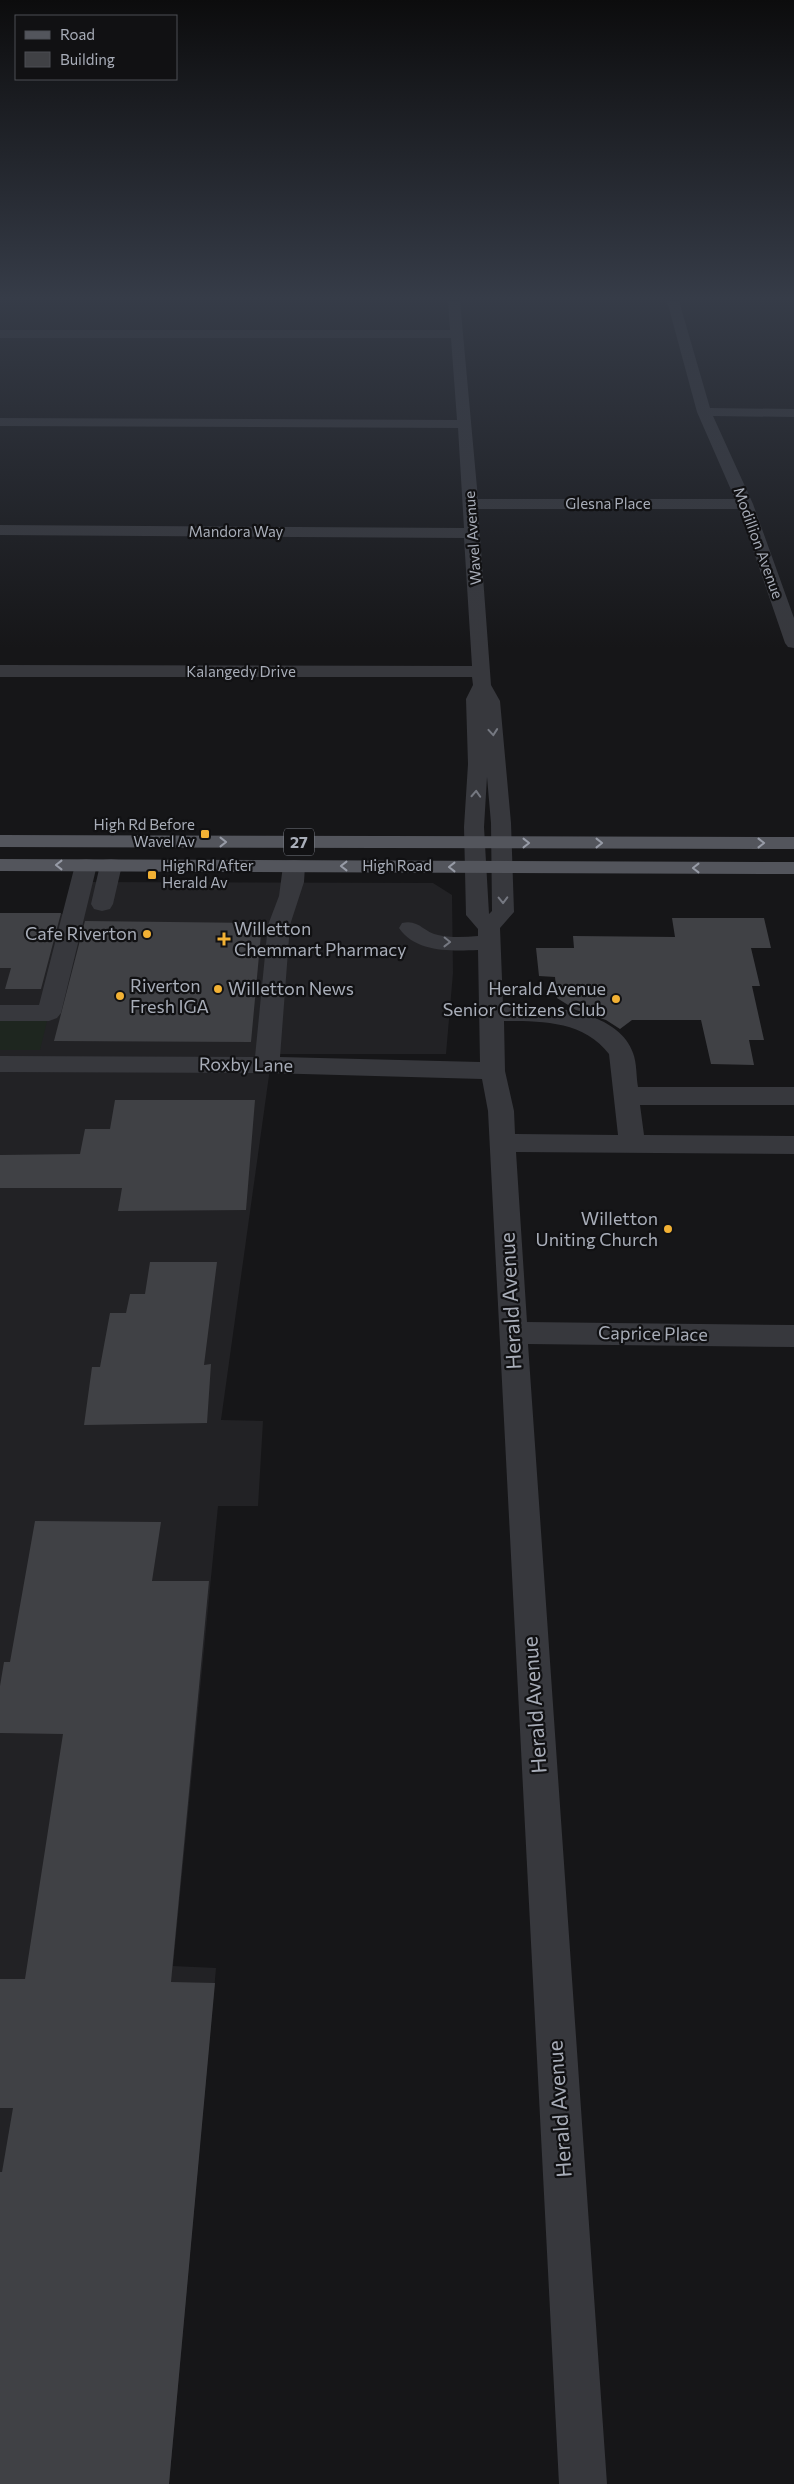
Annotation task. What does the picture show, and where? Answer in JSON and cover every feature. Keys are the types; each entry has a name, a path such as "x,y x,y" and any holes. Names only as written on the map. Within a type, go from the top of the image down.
{"main road":[{"name":"High Road","path":"0,842 794,843"},
{"name":"High Road","path":"0,865 794,868"}],"street":[{"name":"Wavel Avenue","path":"464,417 482,679 490,701 502,867"},
{"name":"Modillion Avenue","path":"706,417 745,504 794,643"},
{"path":"0,422 465,424"},
{"name":"Glesna Place","path":"471,504 745,504"},
{"name":"Mandora Way","path":"0,530 472,533"},
{"name":"Kalangedy Drive","path":"0,671 482,679"},
{"name":"Wavel Avenue","path":"475,843 478,764 475,700 482,679"},
{"path":"475,843 477,916 489,935"},
{"path":"0,1013 49,1013 86,865"},
{"path":"102,904 111,865"},
{"path":"267,1065 279,925 288,904 294,879 294,866"},
{"path":"489,935 503,912 502,867"},
{"path":"410,928 417,936 430,942 489,935"},
{"name":"Herald Avenue","path":"489,935 493,1071 501,1111 512,1333 583,2484"},
{"path":"490,1013 550,1015 581,1021 615,1042 621,1053 632,1145"},
{"name":"Roxby Lane","path":"0,1064 267,1065 493,1071"},
{"path":"626,1096 794,1096"},
{"path":"503,1143 794,1145"},
{"name":"Caprice Place","path":"512,1333 794,1336"}],"shaded area":[{"path":"84,882 433,883 452,895 453,973 446,1054 272,1054 221,1420 263,1421 258,1506 218,1506 173,1966 216,1968 169,2484 0,2484 0,913 76,914"},
{"path":"0,1021 47,1021 40,1050 0,1050"}],"building":[{"path":"0,913 61,913 41,989 5,989 11,968 0,968"},
{"path":"672,918 764,918 771,948 751,948 760,986 752,986 764,1040 749,1040 754,1065 711,1064 701,1020 632,1020 620,1029 606,1020 576,1010 557,998 555,977 539,976 536,948 574,948 573,936 675,937"},
{"path":"85,921 262,923 251,1042 54,1041"},
{"path":"115,1100 255,1100 246,1210 118,1211 122,1188 0,1188 0,1155 80,1154 85,1129 110,1129"},
{"path":"150,1262 217,1262 204,1365 211,1364 207,1423 84,1425 92,1367 100,1367 110,1313 126,1313 130,1294 145,1294"},
{"path":"35,1521 161,1522 152,1581 209,1581 171,1982 215,1983 169,2484 0,2484 0,2172 2,2172 13,2108 0,2108 0,1979 25,1979 63,1734 0,1733 0,1686 4,1662 10,1662"}],"place":[{"name":"High Rd Before Wavel Av","path":"205,834"},
{"name":"High Rd After Herald Av","path":"152,875"},
{"name":"Cafe Riverton","path":"147,934"},
{"name":"Willetton Chemmart Pharmacy","path":"224,939"},
{"name":"Willetton News","path":"218,989"},
{"name":"Riverton Fresh IGA","path":"120,996"},
{"name":"Herald Avenue Senior Citizens Club","path":"616,999"},
{"name":"Willetton Uniting Church","path":"668,1229"}]}
